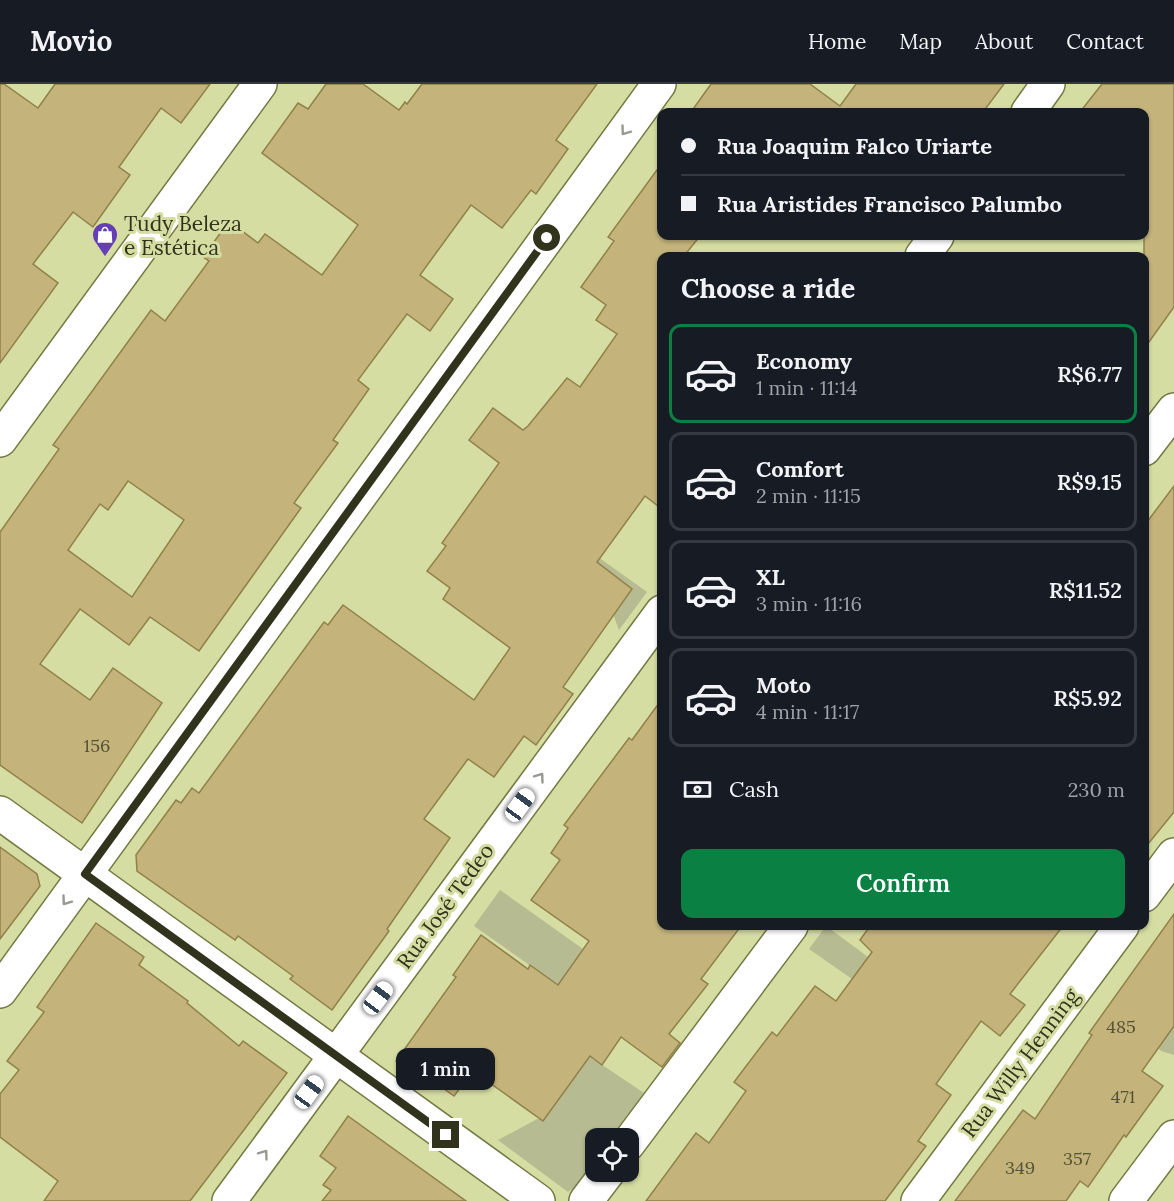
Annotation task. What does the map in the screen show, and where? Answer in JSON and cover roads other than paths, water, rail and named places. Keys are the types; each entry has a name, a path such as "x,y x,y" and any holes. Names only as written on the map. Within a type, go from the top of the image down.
{"street":[{"path":"0,440 260,84"},
{"path":"0,992 659,84"},
{"path":"1031,108 1048,84"},
{"path":"1149,443 1174,410"},
{"name":"Rua José Tedeo","path":"229,1201 657,619"},
{"path":"0,813 538,1201"},
{"path":"1149,888 1174,855"},
{"path":"639,1129 788,930"},
{"name":"Rua Willy Henning","path":"918,1201 1119,930"},
{"path":"1126,1201 1174,1137"},
{"path":"586,1201 600,1182"}],"place":[{"name":"Tudy Beleza e Estética","path":"105,258"}]}
